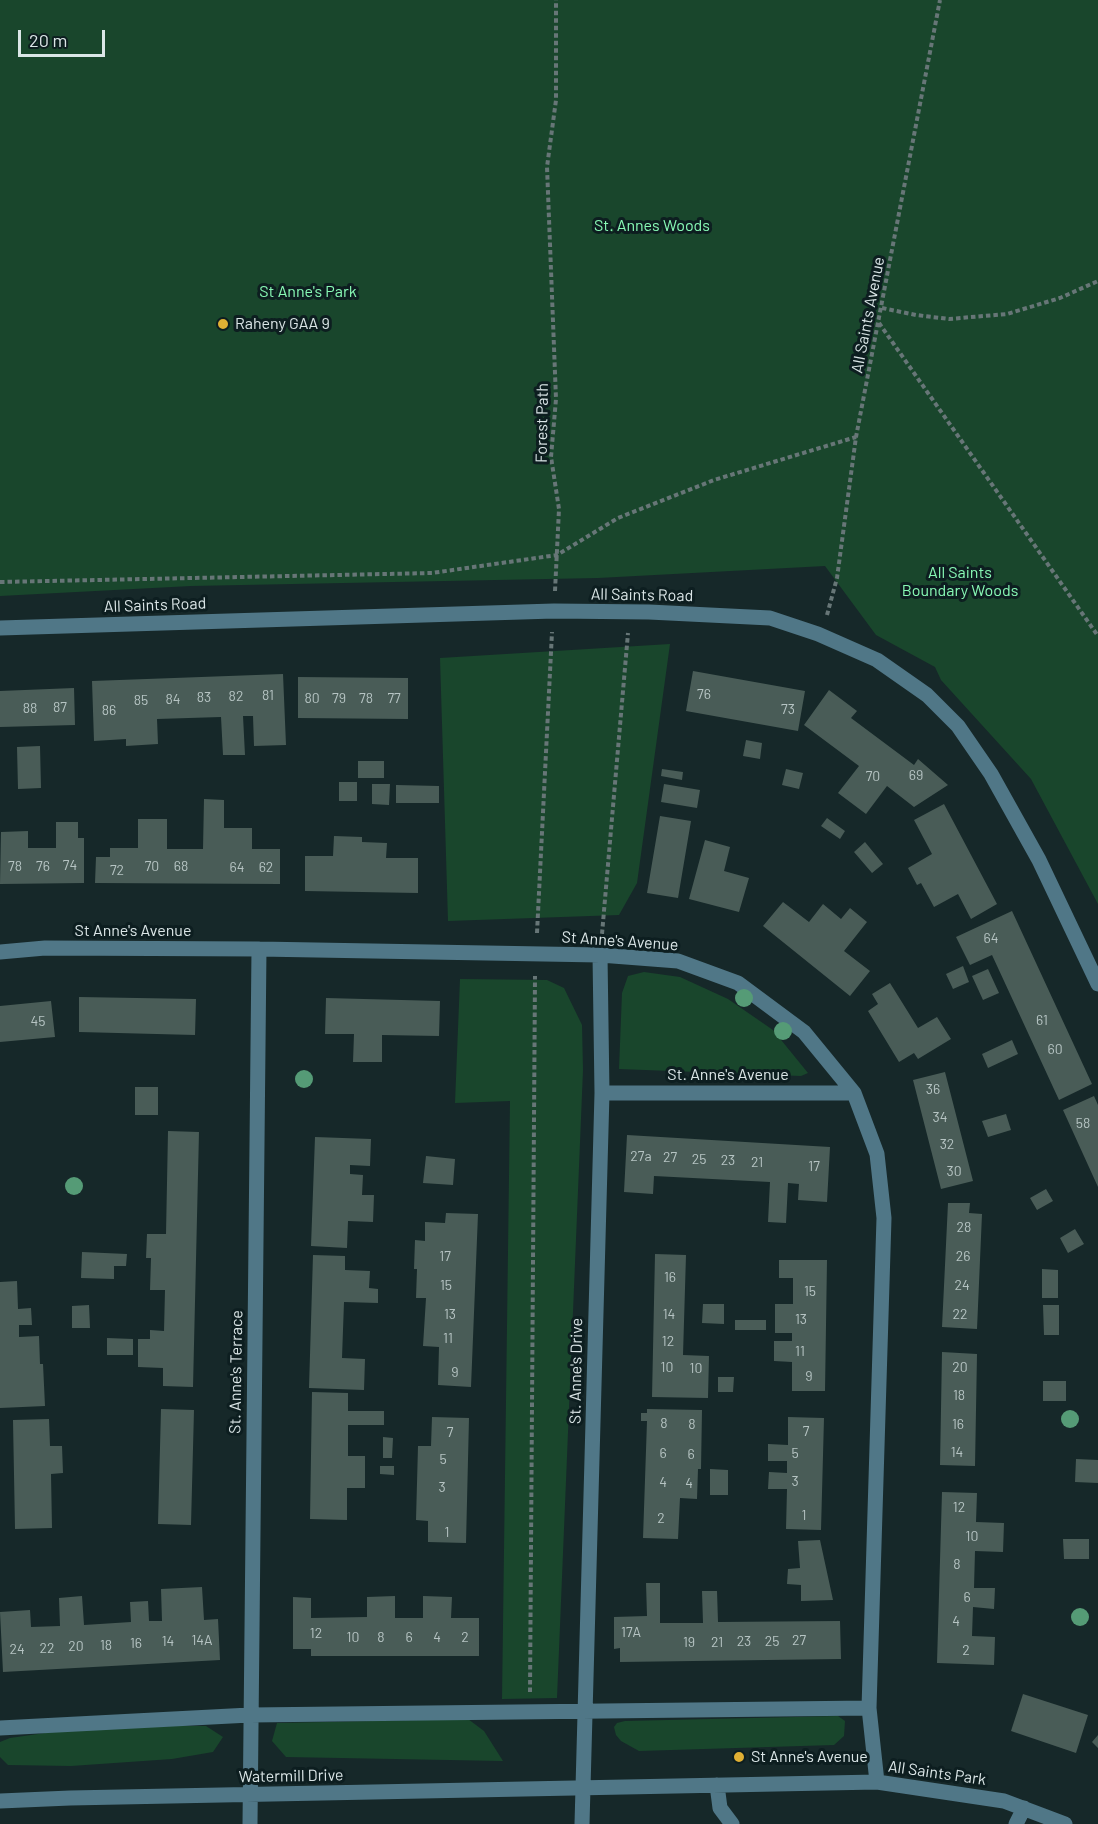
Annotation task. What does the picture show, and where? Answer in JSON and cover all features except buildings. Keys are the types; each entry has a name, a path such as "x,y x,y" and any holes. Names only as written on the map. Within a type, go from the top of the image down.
{"street":[{"name":"All Saints Road","path":"0,628 554,611 770,618 819,634 877,660 927,695 958,726 992,774 1039,860 1098,984"},
{"name":"St Anne's Avenue","path":"0,952 45,948 259,949 600,955 678,961 738,982 804,1032 854,1093 878,1154 884,1218 869,1708 878,1782"},
{"name":"St. Anne's Terrace","path":"250,1824 259,949"},
{"name":"St. Anne's Drive","path":"583,1789 602,1093 600,955"},
{"name":"St. Anne's Avenue","path":"602,1093 854,1093"},
{"path":"0,1728 250,1715 869,1708"},
{"name":"All Saints Park","path":"583,1789 878,1782 1004,1801 1065,1824"},
{"path":"717,1785 720,1808 732,1824"},
{"path":"582,1824 583,1789"},
{"name":"Watermill Drive","path":"0,1801 249,1794 583,1789"},
{"path":"1016,1824 1024,1808"}],"path":[{"name":"Forest Path","path":"530,1712 536,954 559,509 551,457 556,399 547,167 556,100 556,0"},
{"name":"All Saints Avenue","path":"819,634 831,606 837,578 856,437 940,0"},
{"path":"882,308 949,319 1007,314 1060,298 1098,281"},
{"path":"879,323 1098,636"},
{"path":"0,582 432,573 556,555 618,518 650,505 714,480 856,437"},
{"path":"600,955 630,612"}],"green space":[{"name":"St Anne's Park","path":"0,0 1098,0 1098,904 1031,779 941,680 935,667 876,635 825,566 598,578 191,586 0,596"},
{"path":"670,644 637,883 619,915 448,921 440,658"},
{"path":"644,972 680,977 728,999 773,1030 808,1073 801,1076 619,1069 622,993 628,976"},
{"path":"460,979 547,980 564,988 582,1025 583,1070 557,1698 502,1699 510,1101 455,1103"},
{"path":"838,1716 845,1721 844,1736 834,1745 639,1751 621,1741 614,1727 617,1723 625,1721"},
{"path":"468,1719 484,1731 503,1761 286,1757 272,1741 277,1723"},
{"path":"206,1726 223,1737 213,1752 172,1759 71,1766 8,1765 0,1757 0,1742 10,1738 59,1731"}],"place":[{"name":"Raheny GAA 9","path":"223,324"},
{"name":"St Anne's Avenue","path":"739,1757"}],"park label":[{"name":"St. Annes Woods","path":"652,226"},
{"name":"All Saints Boundary Woods","path":"960,582"}]}
